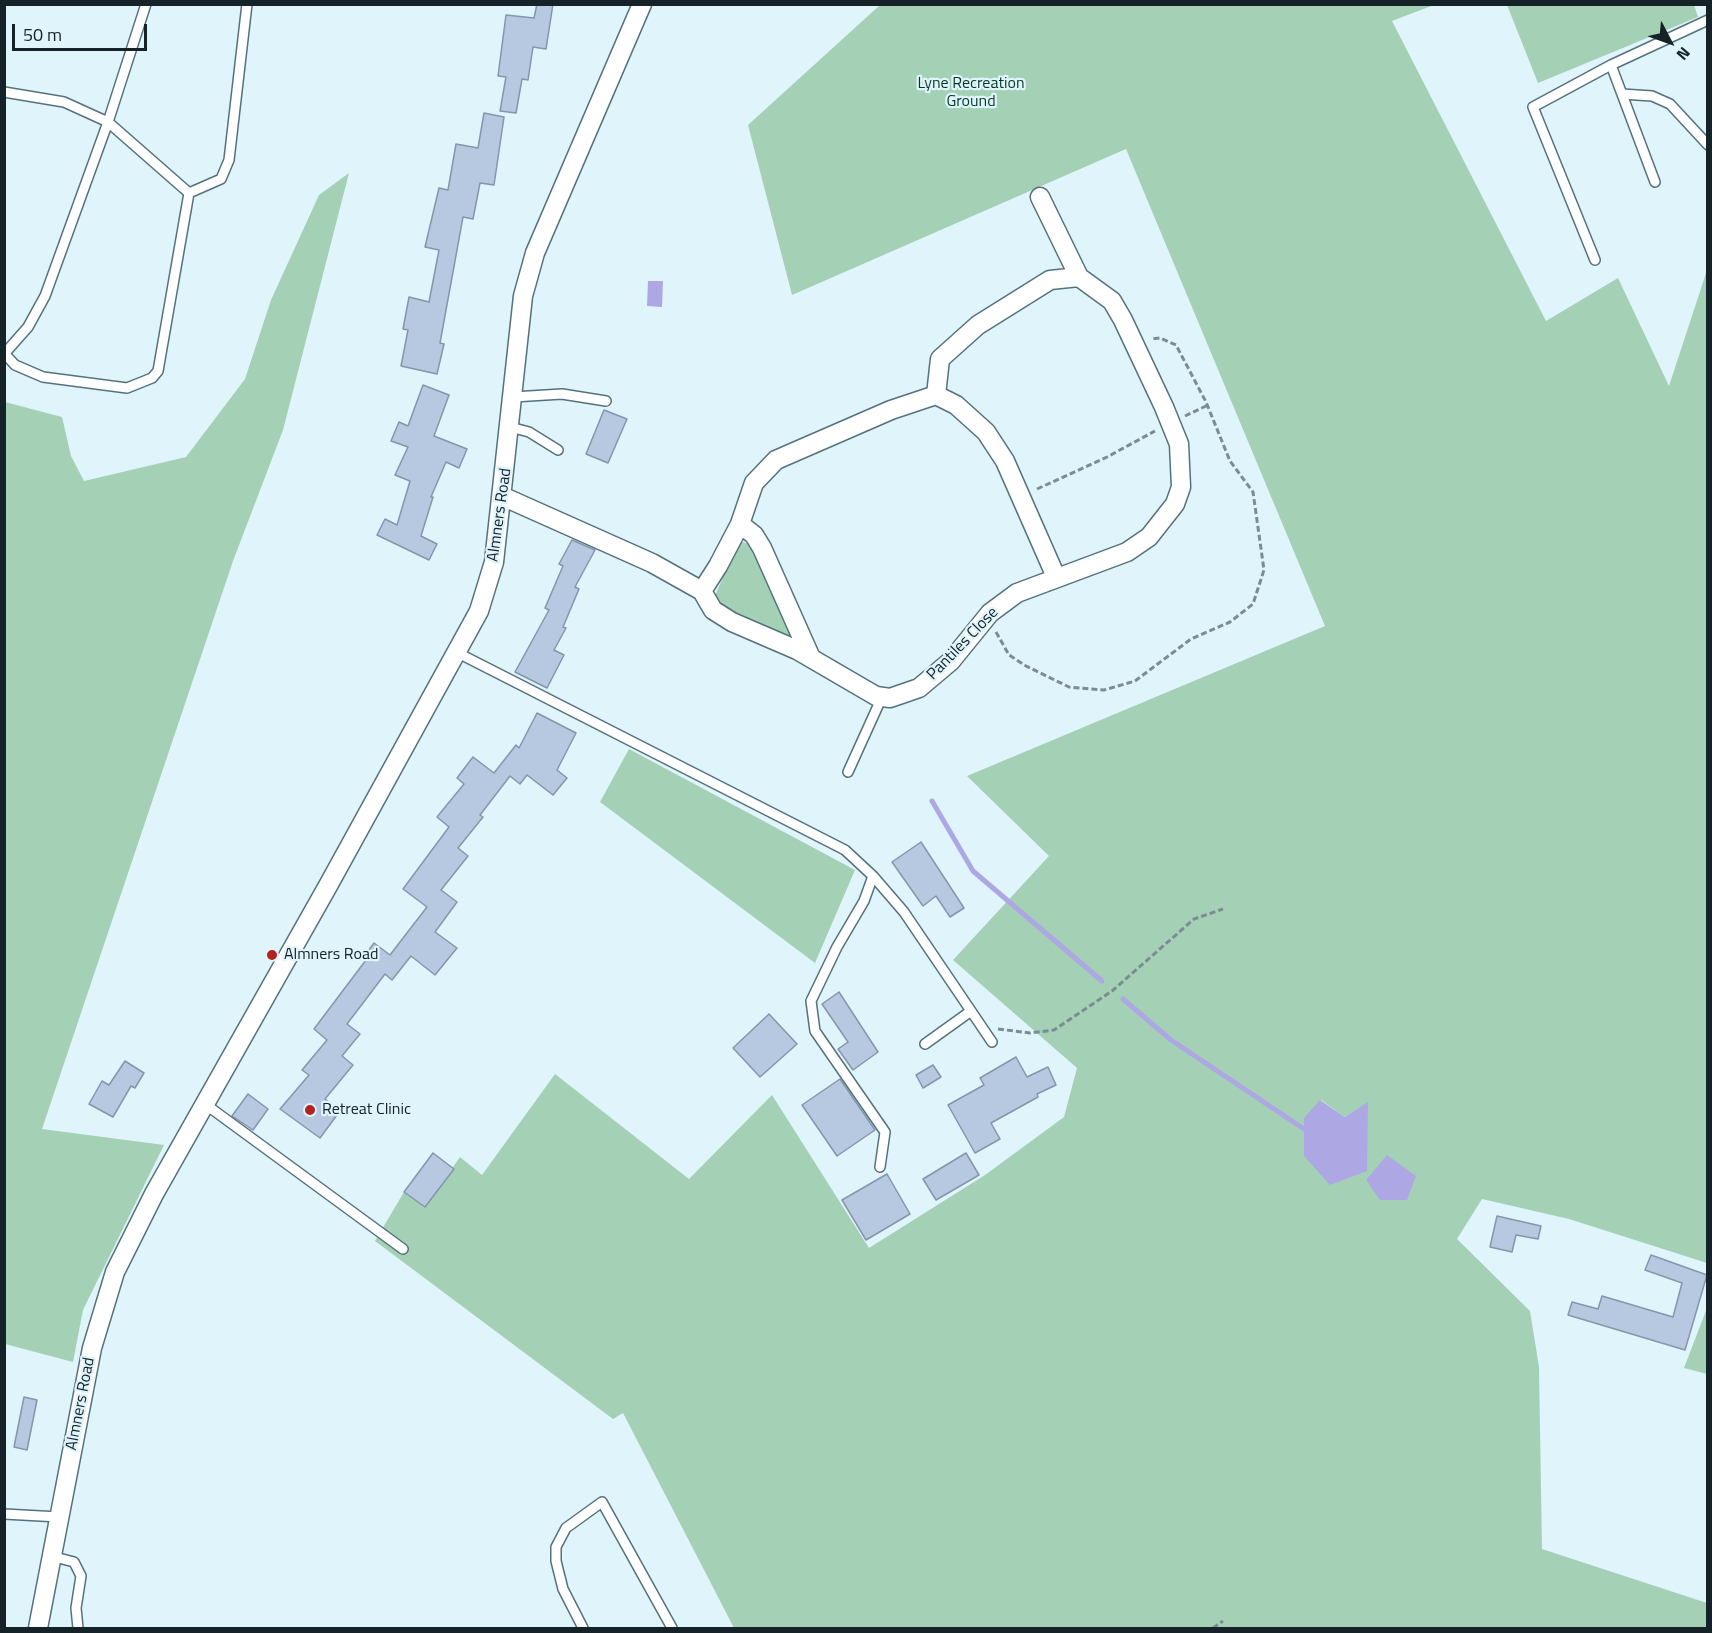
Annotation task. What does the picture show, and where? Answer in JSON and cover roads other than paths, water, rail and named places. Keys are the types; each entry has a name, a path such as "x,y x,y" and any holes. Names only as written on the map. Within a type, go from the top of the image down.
{"street":[{"name":"Almners Road","path":"38,1629 92,1348 115,1272 149,1203 479,611 494,562 504,497 523,296 535,253 642,4"},
{"path":"936,395 940,359 978,325 1050,280 1078,276 1040,197"},
{"name":"Pantiles Close","path":"882,697 890,698 919,688 951,661 984,621 1017,593 1127,552 1149,537 1175,504 1181,487 1179,444 1112,301 1078,276"},
{"path":"702,591 740,524 754,483 776,460 891,410 936,395 956,405 986,432 999,452 1056,577"},
{"path":"504,497 652,563 702,591 713,610 732,622 811,658 876,696 882,697"},
{"path":"740,524 754,535 762,548 811,658"}],"lane":[{"path":"146,4 108,122 45,296 28,327 5,353 15,365 43,377 127,388 152,378 158,371 189,193"},
{"path":"189,193 221,179 229,160 247,4"},
{"path":"1595,260 1533,107 1611,65 1707,20"},
{"path":"1611,65 1655,182"},
{"path":"4,92 64,102 108,122 189,193"},
{"path":"1622,94 1652,96 1670,104 1707,145"},
{"path":"513,397 562,394 606,401"},
{"path":"510,427 529,432 558,450"},
{"path":"456,652 845,850 873,876 904,912 992,1042"},
{"path":"848,772 882,697"},
{"path":"873,876 864,901 837,947 811,1001 815,1031 885,1132 880,1167"},
{"path":"925,1044 971,1011"},
{"path":"205,1104 403,1249"},
{"path":"583,1629 560,1581 556,1547 566,1528 602,1503 672,1629"},
{"path":"4,1514 59,1517"},
{"path":"51,1556 74,1562 81,1576 76,1608 78,1629"}],"waterway":[{"path":"932,801 973,871 1102,981"},
{"path":"1123,999 1171,1040 1304,1129"}],"place":[{"name":"Almners Road","path":"272,955"},
{"name":"Retreat Clinic","path":"310,1110"}],"park label":[{"name":"Lyne Recreation Ground","path":"971,93"}]}
